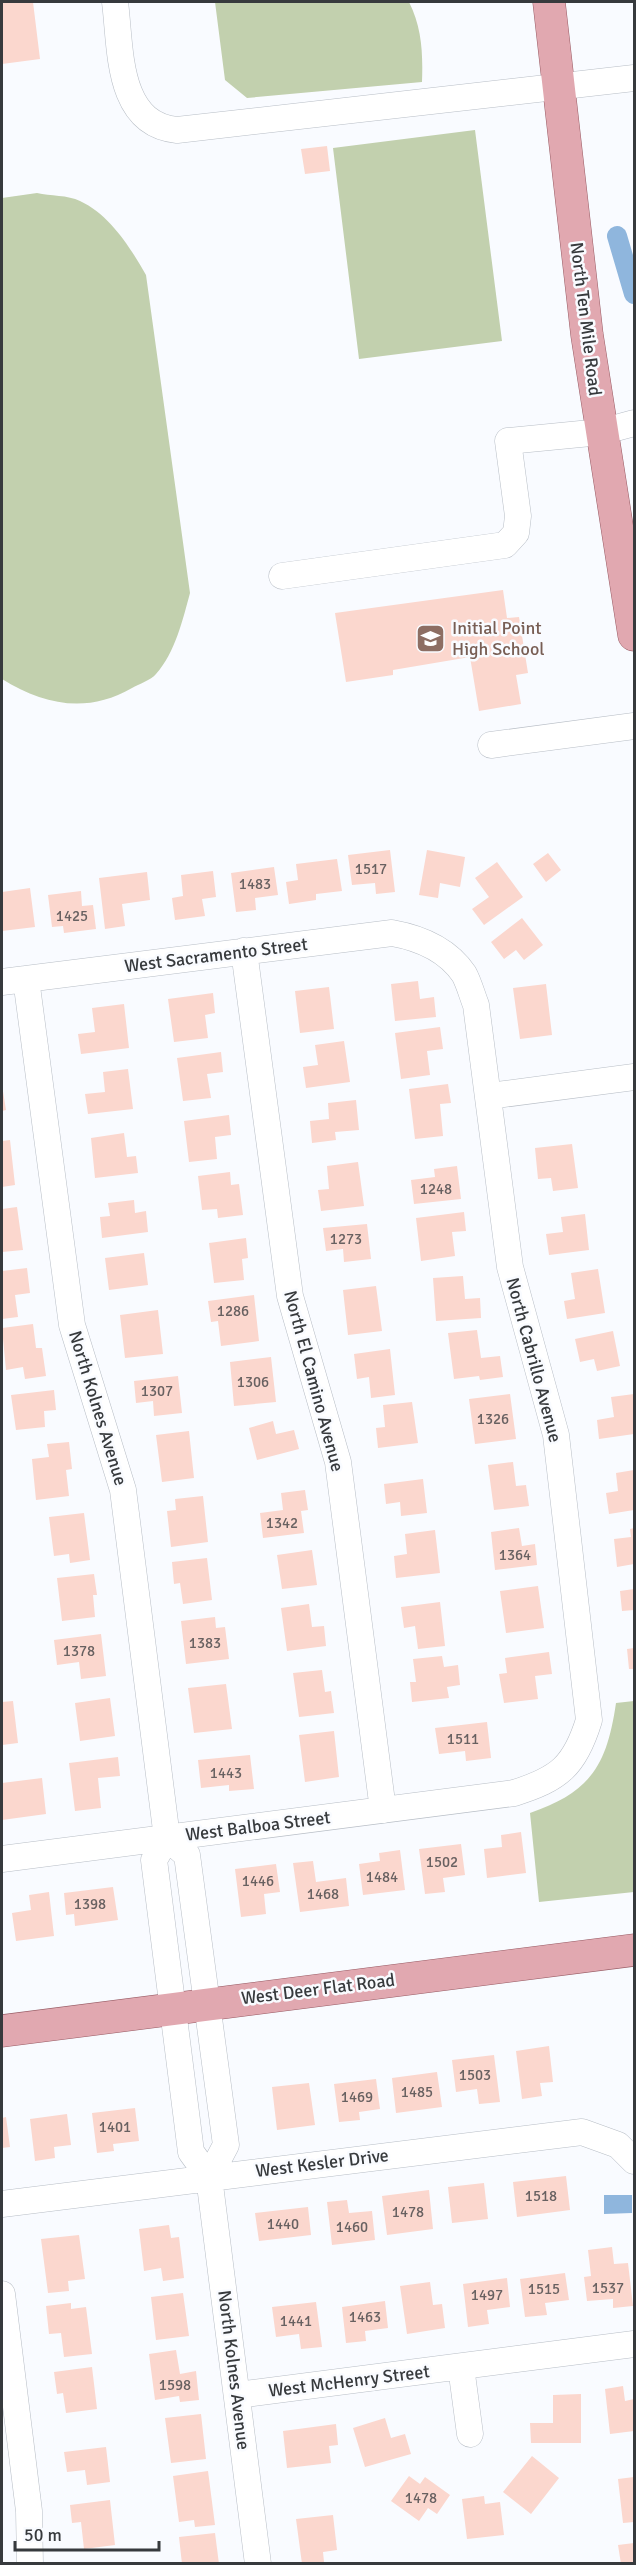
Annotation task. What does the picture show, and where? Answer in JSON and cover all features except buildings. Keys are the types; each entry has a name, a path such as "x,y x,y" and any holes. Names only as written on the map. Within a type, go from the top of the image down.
{"main road":[{"name":"North Ten Mile Road","path":"549,2 586,336 634,635"},
{"name":"West Deer Flat Road","path":"2,2031 634,1950"}],"street":[{"path":"115,2 126,85 132,101 140,113 151,122 167,129 177,130 634,78"},
{"path":"282,576 505,545 516,533 518,516 508,441 601,432 634,423"},
{"path":"491,745 634,726"},
{"name":"West Sacramento Street","path":"14,980 392,933 411,936 429,943"},
{"name":"North Cabrillo Avenue","path":"429,943 448,956 464,975 476,1005 510,1267 556,1435 590,1720 582,1744 568,1765 543,1784 514,1793"},
{"name":"North El Camino Avenue","path":"244,951 290,1296 338,1462 383,1810"},
{"name":"North Kolnes Avenue","path":"14,980 72,1325 123,1490 167,1838 154,1860 172,2009 191,2152 209,2177 258,2564"},
{"path":"489,1096 634,1077"},
{"name":"West Balboa Street","path":"2,1859 514,1793"},
{"path":"167,1838 187,1855 226,2145 209,2177"},
{"name":"West Kesler Drive","path":"2,2204 582,2132 618,2145 634,2161"},
{"path":"2,2294 29,2511 30,2564"},
{"name":"West McHenry Street","path":"237,2395 634,2344"},
{"path":"461,2367 470,2434"}],"green space":[{"path":"215,2 409,2 417,21 421,41 422,82 247,98 225,80"},
{"path":"475,130 502,341 359,359 333,148"},
{"path":"37,193 70,198 91,207 110,223 146,275 190,593 173,646 163,666 156,674 115,696 82,703 50,700 18,688 2,679 2,198"},
{"path":"634,1701 634,1892 539,1902 530,1813 568,1796 582,1785 601,1760 616,1703"}],"water":[{"path":"604,2195 632,2195 632,2213 604,2214"}],"waterway":[{"path":"617,236 634,294"}],"place":[{"name":"Initial Point High School","path":"431,638"}]}
